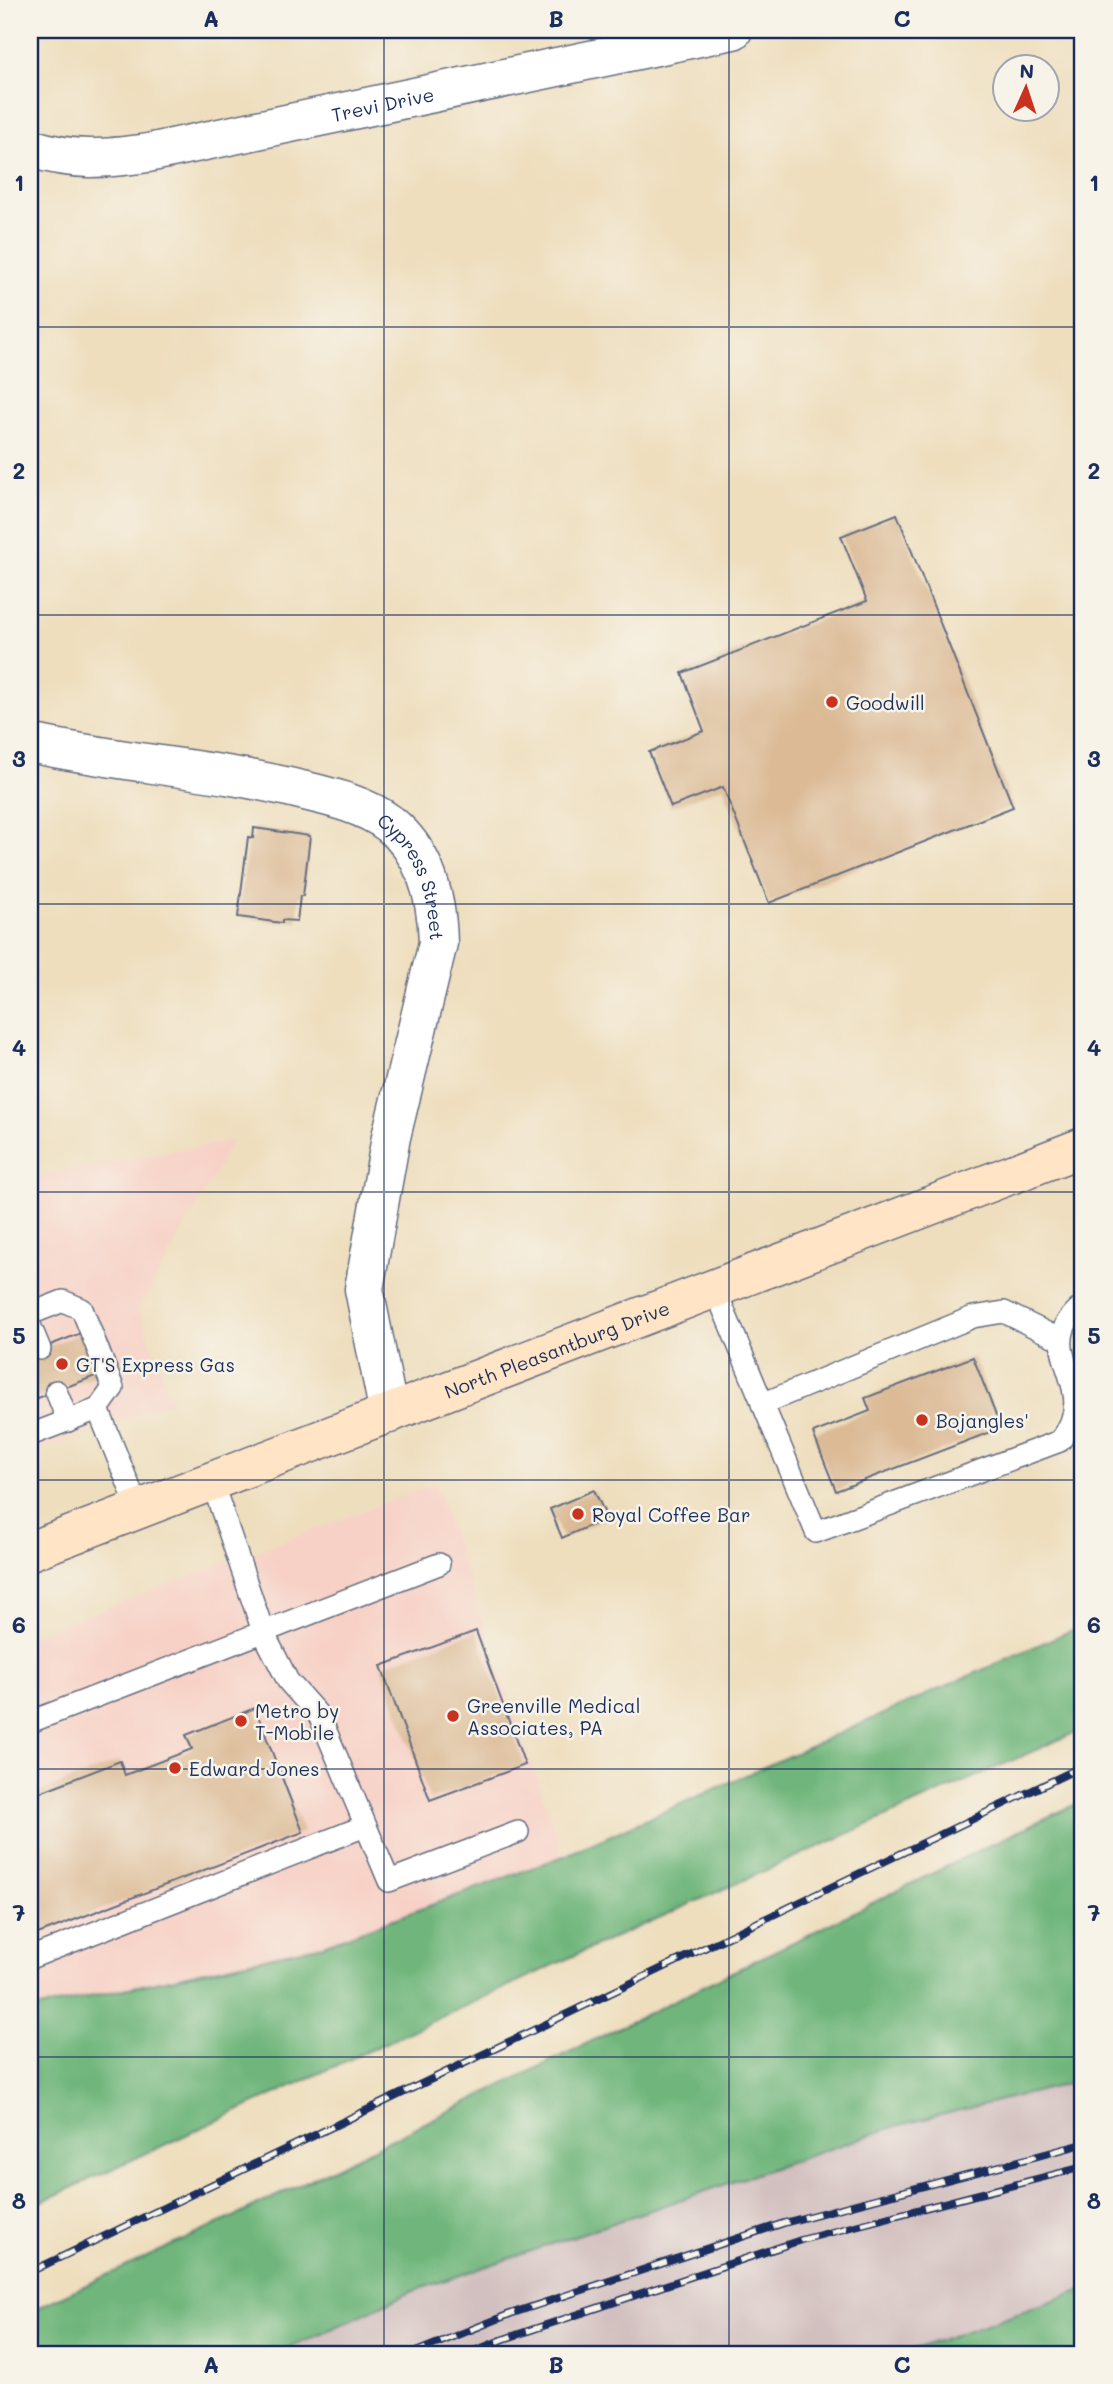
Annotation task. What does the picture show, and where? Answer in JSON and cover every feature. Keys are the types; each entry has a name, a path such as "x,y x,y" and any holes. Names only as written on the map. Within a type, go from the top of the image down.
{"main road":[{"name":"North Pleasantburg Drive","path":"30,1550 211,1479 389,1415 1083,1147"}],"street":[{"name":"Trevi Drive","path":"30,148 49,154 99,160 148,153 733,30"},
{"name":"Cypress Street","path":"30,743 65,751 261,780 330,797 373,813 392,826 424,869 438,913 438,943 391,1137 364,1289 389,1415"}],"lane":[{"path":"715,1289 816,1532 1060,1441 1072,1426 1076,1400 1061,1340 1066,1324 1083,1305"},
{"path":"30,1314 63,1301 82,1309 113,1388 98,1409 30,1436"},
{"path":"762,1404 973,1317 1004,1312 1061,1340"},
{"path":"30,1325 40,1349"},
{"path":"56,1391 68,1421"},
{"path":"98,1409 138,1508"},
{"path":"211,1479 264,1634 288,1681 320,1717 389,1881 518,1832"},
{"path":"30,1722 264,1634 439,1564"},
{"path":"30,1958 365,1826"}],"shaded area":[{"path":"233,1140 139,1310 172,1401 30,1453 30,1177"},
{"path":"435,1484 564,1856 323,1945 30,2010 30,1637"},
{"path":"1083,2080 1083,2290 901,2354 277,2354 411,2292 896,2126"}],"green space":[{"path":"1083,1625 1083,1729 582,1952 30,2207 30,2010 323,1945 564,1856"},
{"path":"1083,1801 1083,2080 896,2126 411,2292 277,2354 30,2354 30,2311 240,2214"},
{"path":"1083,2290 1083,2354 901,2354"}],"building":[{"name":"Goodwill","path":"897,514 1013,807 769,903 723,787 671,807 649,752 704,731 682,673 867,601 841,536"},
{"path":"254,828 310,836 303,896 300,896 297,921 282,920 282,923 238,917 248,837 253,838"},
{"name":"GT'S Express Gas","path":"81,1333 98,1375 30,1401 30,1353"},
{"name":"Bojangles'","path":"973,1357 1001,1428 836,1491 813,1433 870,1411 865,1398"},
{"name":"Royal Coffee Bar","path":"594,1490 607,1518 562,1538 550,1509"},
{"name":"Greenville Medical Associates, PA","path":"476,1631 525,1765 430,1800 381,1666"},
{"path":"255,1708 303,1832 30,1937 30,1796 120,1761 125,1775 192,1749 186,1735"}],"railway":[{"path":"30,2272 1083,1766"},
{"path":"411,2354 510,2314 784,2223 1083,2144"},
{"path":"467,2354 504,2339 801,2240 1083,2167"}],"place":[{"name":"Goodwill","path":"832,702"},
{"name":"GT'S Express Gas","path":"62,1364"},
{"name":"Bojangles'","path":"922,1420"},
{"name":"Royal Coffee Bar","path":"578,1514"},
{"name":"Greenville Medical Associates, PA","path":"453,1716"},
{"name":"Metro by T-Mobile","path":"241,1721"},
{"name":"Edward Jones","path":"175,1768"}]}
